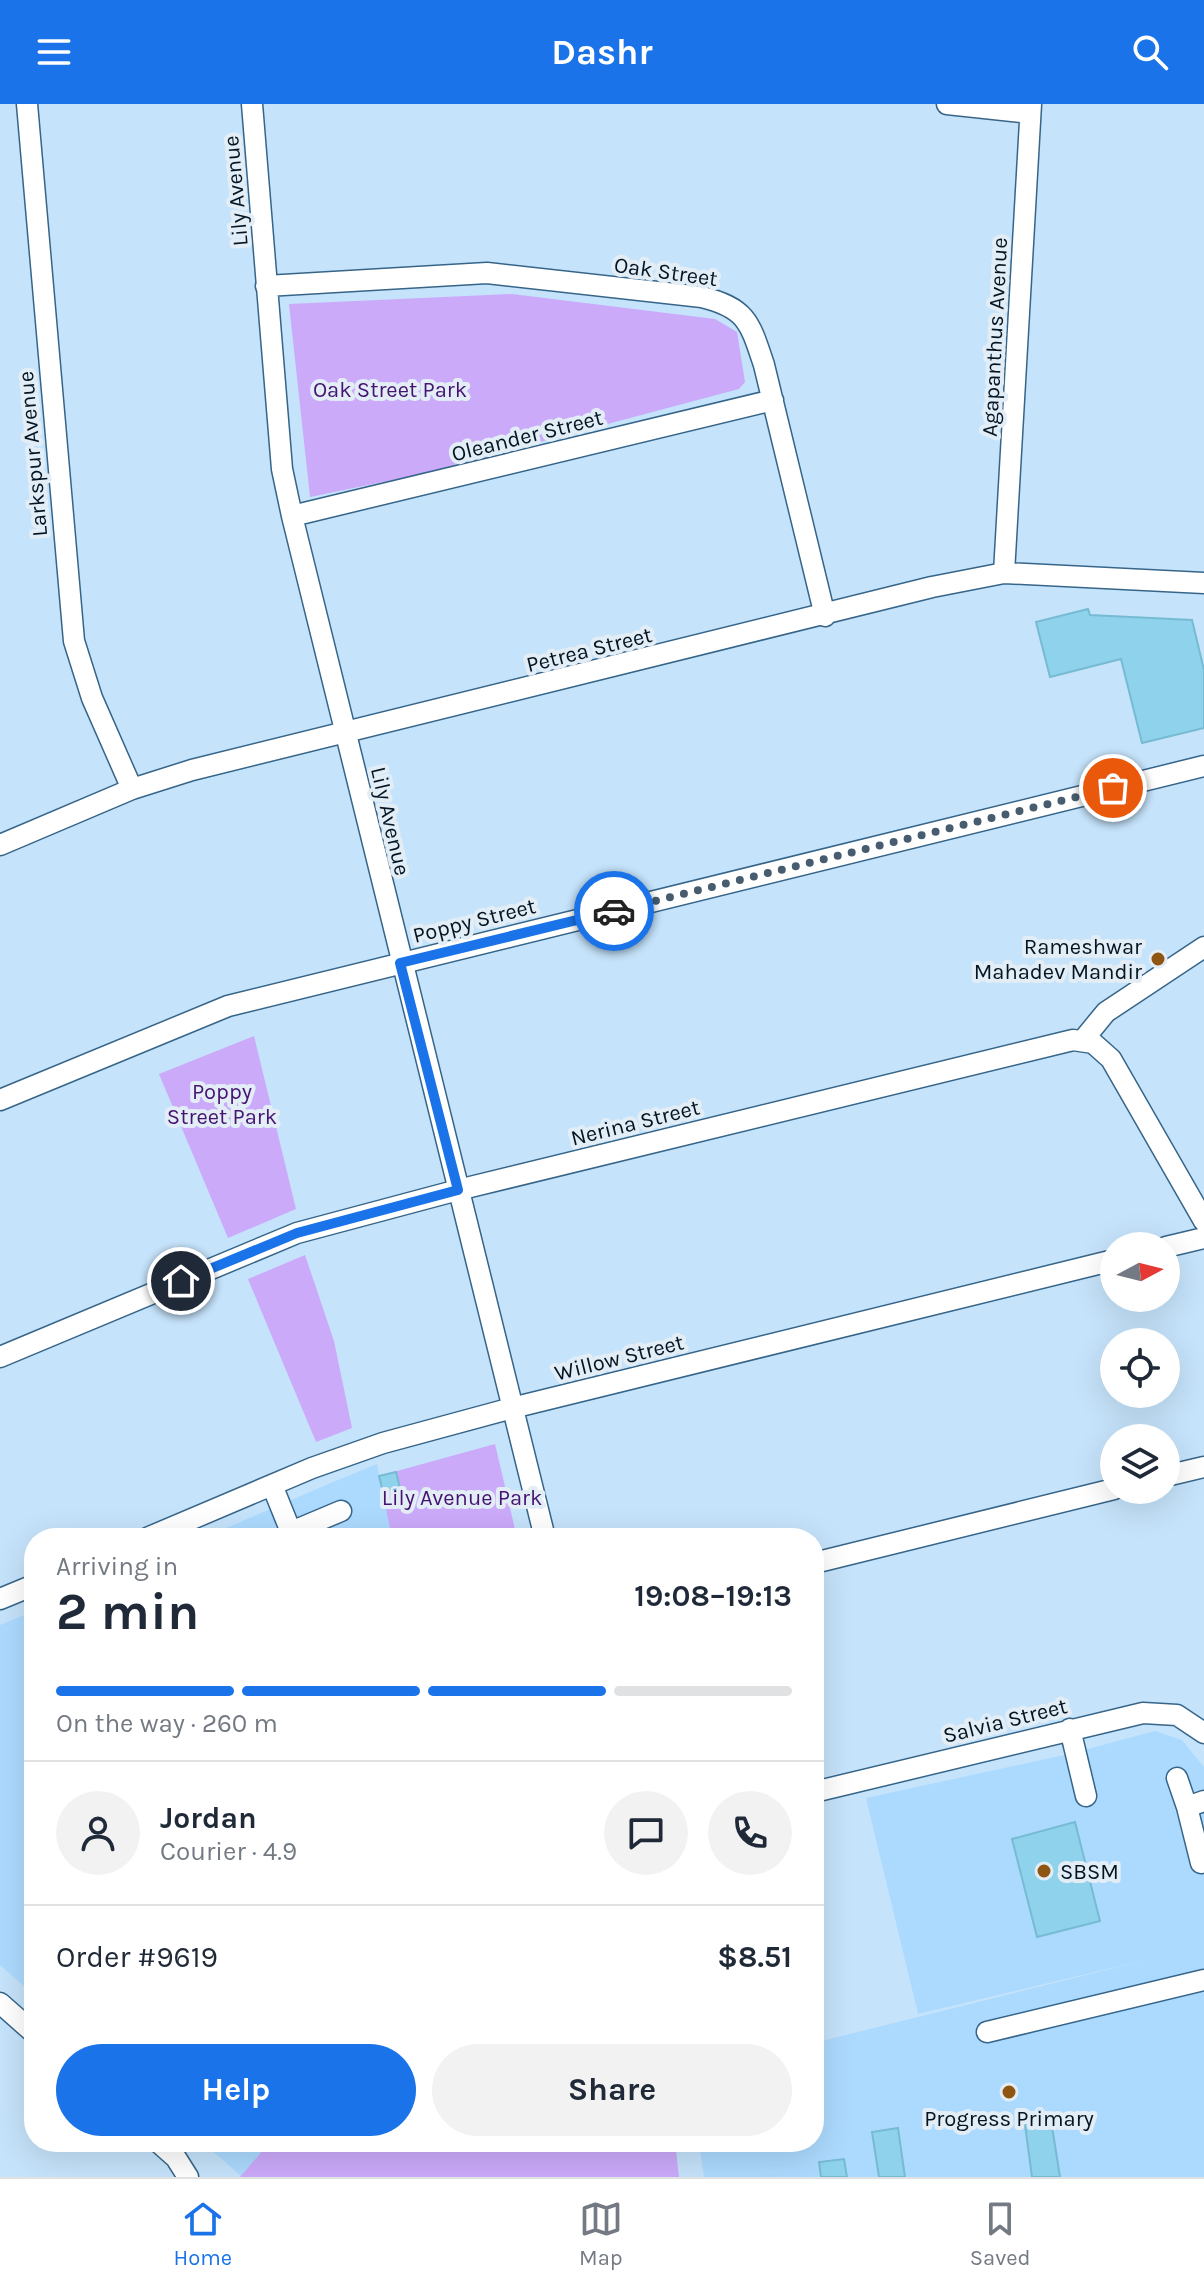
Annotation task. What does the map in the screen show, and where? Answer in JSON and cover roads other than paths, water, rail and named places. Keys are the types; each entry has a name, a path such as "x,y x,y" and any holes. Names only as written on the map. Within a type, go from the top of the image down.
{"street":[{"name":"Larkspur Avenue","path":"27,104 74,641 92,698 132,789"},
{"name":"Lily Avenue","path":"252,104 282,469 400,963 542,1528"},
{"path":"947,104 1031,109"},
{"name":"Agapanthus Avenue","path":"1004,573 1031,109"},
{"name":"Oak Street","path":"266,286 487,273 702,297 723,302 744,316 753,331 773,400 825,616"},
{"name":"Oleander Street","path":"292,516 773,400"},
{"name":"Petrea Street","path":"0,845 132,789 192,770 825,616 932,587 1004,573 1204,583"},
{"name":"Poppy Street","path":"0,1100 228,1006 1204,766"},
{"path":"1204,947 1120,1002 1101,1017 1083,1040 1102,1048 1111,1059 1204,1221"},
{"name":"Nerina Street","path":"0,1357 286,1237 458,1190 1058,1043 1083,1040"},
{"path":"1180,1244 1204,1238"},
{"name":"Willow Street","path":"171,1528 372,1447 512,1408 1100,1263"},
{"path":"1180,1473 1204,1467"},
{"path":"272,1485 282,1528"},
{"path":"824,1561 1100,1492"},
{"path":"301,1528 341,1511"},
{"path":"0,1599 24,1589"},
{"name":"Salvia Street","path":"824,1790 1116,1717 1177,1715 1204,1733"},
{"path":"1070,1729 1086,1796"},
{"path":"1177,1778 1196,1804 1201,1863"},
{"path":"987,2032 1204,1980"},
{"path":"0,2003 24,2024"},
{"path":"169,2152 188,2177"}],"place":[{"name":"Rameshwar Mahadev Mandir","path":"1158,959"},
{"name":"SBSM","path":"1044,1871"},
{"name":"Progress Primary","path":"1009,2092"}],"park label":[{"name":"Oak Street Park","path":"390,389"},
{"name":"Poppy Street Park","path":"222,1104"},
{"name":"Lily Avenue Park","path":"462,1497"}]}
